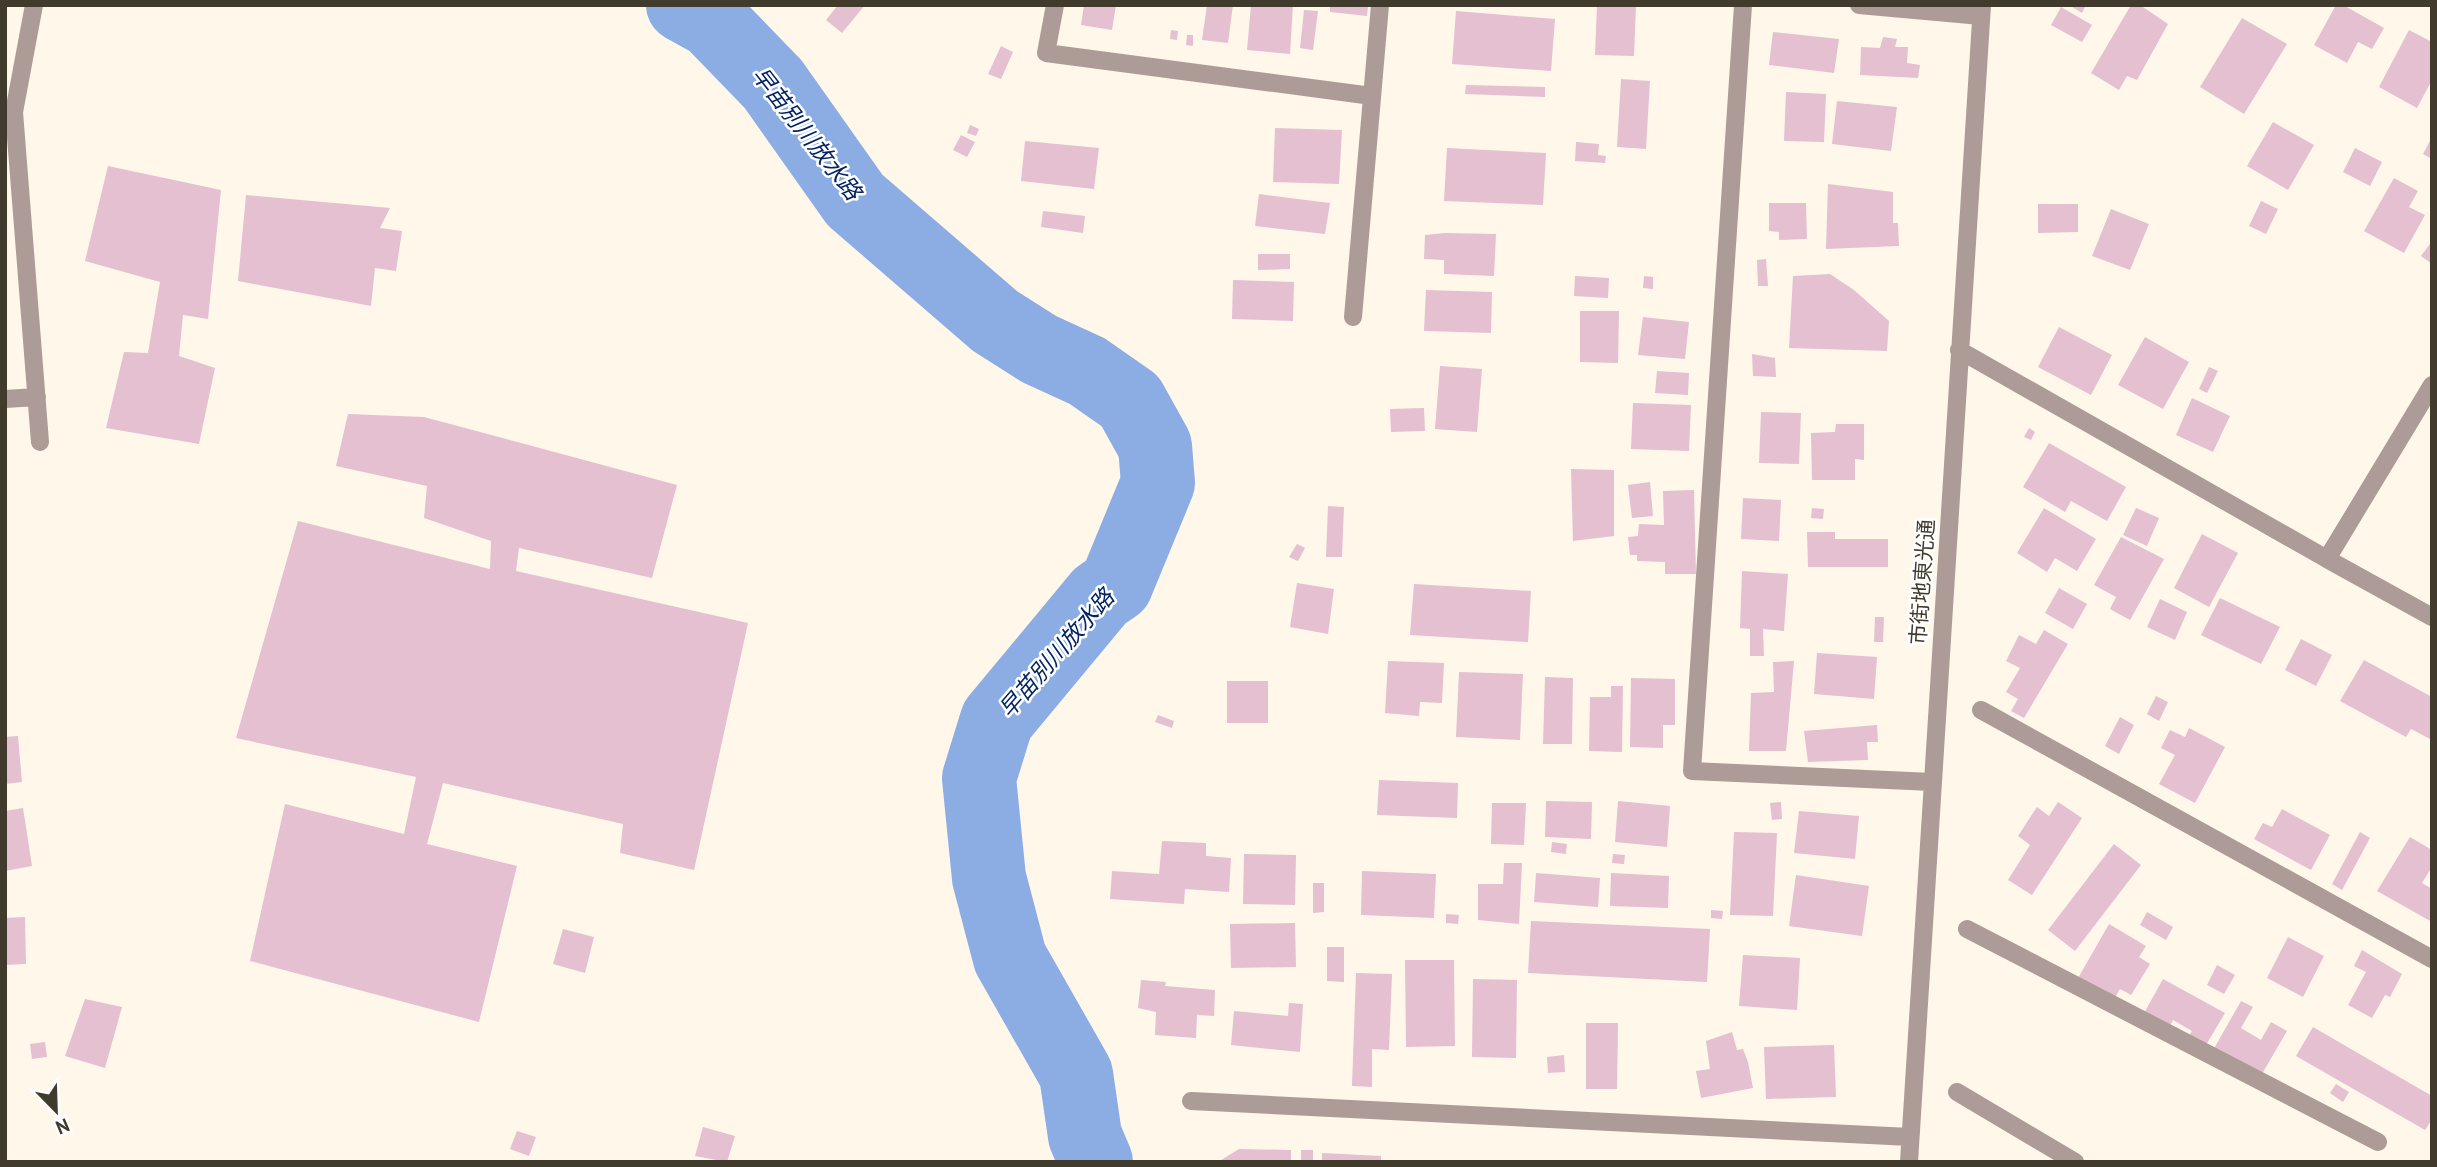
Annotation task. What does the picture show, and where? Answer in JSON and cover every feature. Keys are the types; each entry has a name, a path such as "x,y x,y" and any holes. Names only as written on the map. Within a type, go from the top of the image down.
{"street":[{"path":"34,5 10,126 40,442"},
{"path":"1353,317 1380,5"},
{"path":"1743,5 1692,771 1933,782"},
{"path":"1859,5 1982,10"},
{"path":"1054,6 1046,53 1372,96"},
{"name":"市街地東光通","path":"1909,1162 1982,10"},
{"path":"1959,350 2432,617"},
{"path":"2328,559 2432,385"},
{"path":"5,399 37,397"},
{"path":"1981,710 2432,959"},
{"path":"1967,929 2378,1142"},
{"path":"1956,1092 2075,1162"},
{"path":"1191,1101 1910,1138"}],"building":[{"path":"838,5 865,5 842,33 826,20"},
{"path":"1084,5 1116,5 1112,30 1081,25"},
{"path":"1207,5 1233,5 1228,43 1202,40"},
{"path":"1251,5 1293,5 1290,54 1247,50"},
{"path":"1330,5 1365,5 1368,6 1367,16 1330,12"},
{"path":"1597,5 1636,5 1634,56 1595,55"},
{"path":"2069,5 2086,5 2082,13"},
{"path":"2131,5 2140,5 2168,24 2137,80 2127,76 2119,90 2091,73"},
{"path":"2336,5 2343,5 2384,28 2372,49 2358,42 2347,63 2314,45"},
{"path":"2061,7 2092,25 2082,42 2051,25"},
{"path":"1304,10 1318,11 1313,50 1300,48"},
{"path":"1456,11 1555,19 1551,71 1452,64"},
{"path":"2242,18 2287,44 2244,114 2200,87"},
{"path":"1171,30 1178,31 1177,40 1170,39"},
{"path":"2409,30 2432,42 2432,80 2417,108 2379,87"},
{"path":"1773,32 1839,39 1834,73 1769,65"},
{"path":"1187,35 1193,35 1193,46 1186,45"},
{"path":"1883,37 1897,39 1895,47 1908,47 1907,63 1920,65 1918,78 1860,75 1861,47 1880,48"},
{"path":"1001,46 1013,52 1001,79 988,74"},
{"path":"1621,79 1650,81 1646,149 1617,147"},
{"path":"1466,85 1545,87 1545,97 1465,94"},
{"path":"1786,92 1826,94 1824,142 1784,141"},
{"path":"1837,101 1897,107 1891,151 1832,144"},
{"path":"2273,122 2314,145 2288,190 2247,166"},
{"path":"970,125 979,129 976,136 967,133"},
{"path":"1275,128 1342,130 1339,184 1273,182"},
{"path":"961,135 975,142 967,157 953,150"},
{"path":"2432,137 2432,159 2423,154"},
{"path":"1025,141 1099,148 1094,189 1021,181"},
{"path":"1576,142 1599,144 1598,155 1606,156 1605,163 1575,161"},
{"path":"1447,148 1546,153 1543,205 1444,201"},
{"path":"2355,148 2382,162 2370,186 2343,172"},
{"path":"108,166 221,190 208,319 183,315 179,356 215,368 199,444 106,428 124,352 148,353 160,282 85,261"},
{"path":"2394,178 2418,191 2409,207 2425,215 2404,253 2364,231"},
{"path":"1828,184 1893,192 1893,223 1898,223 1899,246 1826,249"},
{"path":"1259,194 1330,203 1325,234 1255,226"},
{"path":"246,195 390,208 380,228 402,231 396,271 375,268 371,306 238,281"},
{"path":"2261,201 2278,209 2266,234 2249,226"},
{"path":"1769,203 1806,203 1807,239 1779,240 1779,232 1769,231"},
{"path":"2038,204 2078,204 2078,232 2038,233"},
{"path":"2111,209 2149,224 2130,270 2092,256"},
{"path":"1043,211 1085,216 1083,233 1041,227"},
{"path":"1496,234 1494,276 1444,274 1444,260 1424,259 1425,235"},
{"path":"2432,241 2432,264 2421,256"},
{"path":"1258,254 1290,254 1290,269 1258,270"},
{"path":"1766,259 1768,286 1758,286 1757,260"},
{"path":"1830,274 1854,290 1889,321 1887,351 1789,348 1793,276"},
{"path":"1575,276 1609,278 1608,298 1574,296"},
{"path":"1644,276 1653,277 1653,289 1643,288"},
{"path":"1233,280 1294,282 1293,321 1232,319"},
{"path":"1426,290 1492,292 1491,333 1424,331"},
{"path":"1580,311 1619,311 1618,363 1580,362"},
{"path":"1643,317 1689,322 1685,359 1638,355"},
{"path":"2059,327 2112,355 2091,395 2038,367"},
{"path":"2145,337 2189,362 2163,409 2118,385"},
{"path":"1752,354 1775,358 1776,377 1753,376"},
{"path":"1440,366 1482,369 1477,432 1435,429"},
{"path":"2209,367 2218,371 2207,393 2199,389"},
{"path":"1657,371 1689,373 1688,395 1655,393"},
{"path":"2192,398 2230,416 2213,452 2176,435"},
{"path":"1633,403 1691,405 1689,451 1631,449"},
{"path":"1424,408 1425,431 1391,432 1390,409"},
{"path":"1761,412 1801,413 1799,464 1759,463"},
{"path":"348,414 424,417 677,485 652,578 519,548 516,571 748,623 694,870 620,853 623,824 443,783 427,844 517,866 479,1022 250,961 285,804 404,834 416,777 236,738 298,521 490,569 491,541 424,518 427,486 336,466"},
{"path":"1836,424 1864,424 1864,460 1855,459 1855,480 1812,480 1811,433 1835,432"},
{"path":"2029,428 2035,432 2031,440 2024,437"},
{"path":"2049,443 2126,487 2107,521 2071,501 2065,512 2023,487"},
{"path":"1571,469 1614,470 1614,536 1573,541"},
{"path":"1650,482 1653,516 1632,518 1628,485"},
{"path":"1694,490 1696,574 1665,574 1665,562 1637,561 1637,555 1630,555 1628,537 1638,536 1639,524 1664,525 1663,491"},
{"path":"1743,498 1781,500 1779,541 1741,539"},
{"path":"1328,506 1344,507 1342,557 1326,557"},
{"path":"1812,508 1824,509 1823,519 1811,518"},
{"path":"2044,508 2096,539 2077,571 2055,558 2047,572 2017,553"},
{"path":"2136,508 2159,518 2147,546 2123,535"},
{"path":"1807,532 1835,532 1835,539 1888,539 1888,567 1808,567"},
{"path":"2202,534 2238,553 2209,607 2174,588"},
{"path":"2121,537 2164,559 2130,620 2110,609 2116,597 2094,585"},
{"path":"1297,544 1305,548 1298,561 1289,557"},
{"path":"1742,571 1788,574 1784,631 1763,629 1764,656 1750,656 1750,629 1740,628"},
{"path":"1297,583 1334,589 1328,634 1290,627"},
{"path":"1414,584 1531,591 1528,642 1410,635"},
{"path":"2059,588 2087,604 2073,629 2045,613"},
{"path":"2220,598 2280,627 2261,664 2201,635"},
{"path":"2160,599 2187,612 2175,640 2147,627"},
{"path":"1875,617 1884,617 1883,642 1874,642"},
{"path":"2044,630 2068,644 2024,718 2011,711 2018,699 2006,692 2020,668 2006,661 2019,635 2036,644"},
{"path":"2301,639 2332,655 2316,686 2285,670"},
{"path":"1817,653 1877,657 1874,699 1814,694"},
{"path":"2364,660 2432,697 2432,740 2411,729 2406,737 2340,701"},
{"path":"1388,661 1444,663 1442,703 1420,702 1419,716 1385,713"},
{"path":"1794,661 1786,751 1749,751 1751,693 1774,692 1773,662"},
{"path":"1459,672 1523,674 1520,740 1456,737"},
{"path":"1545,677 1573,678 1572,744 1543,744"},
{"path":"1631,678 1675,679 1675,725 1663,725 1663,748 1630,747"},
{"path":"1227,681 1268,681 1268,723 1227,723"},
{"path":"1611,686 1623,686 1622,752 1589,751 1590,697 1611,697"},
{"path":"2156,696 2168,702 2159,721 2147,714"},
{"path":"1158,715 1174,721 1172,728 1155,722"},
{"path":"2120,717 2134,725 2119,754 2105,746"},
{"path":"1877,725 1878,742 1867,742 1868,760 1808,762 1804,731"},
{"path":"2189,728 2225,747 2195,803 2159,784 2175,755 2161,748 2170,730 2185,737"},
{"path":"18,736 22,782 5,784 5,737"},
{"path":"1379,780 1458,783 1457,818 1377,815"},
{"path":"1546,801 1592,802 1591,839 1545,837"},
{"path":"1618,801 1670,806 1667,847 1615,842"},
{"path":"1781,802 1782,819 1772,820 1770,803"},
{"path":"2058,802 2082,818 2032,895 2008,880 2030,845 2018,836 2037,807 2049,816"},
{"path":"1492,803 1526,803 1524,845 1491,844"},
{"path":"23,808 32,866 5,871 5,811"},
{"path":"2282,809 2330,835 2311,870 2254,839 2263,823 2272,827"},
{"path":"1799,811 1859,816 1855,859 1794,853"},
{"path":"1734,832 1777,833 1773,916 1730,915"},
{"path":"2360,832 2370,838 2342,890 2332,884"},
{"path":"2410,837 2432,850 2432,867 2422,883 2432,889 2432,922 2377,891"},
{"path":"1162,841 1206,843 1206,856 1231,858 1229,892 1185,889 1184,904 1110,899 1112,871 1159,874"},
{"path":"1552,842 1567,844 1566,854 1551,852"},
{"path":"2114,844 2141,865 2075,951 2048,930"},
{"path":"1244,854 1296,855 1295,905 1243,904"},
{"path":"1613,854 1625,855 1624,864 1612,863"},
{"path":"1504,863 1522,863 1519,924 1478,920 1478,884 1503,884"},
{"path":"1362,871 1436,874 1434,918 1361,915"},
{"path":"1536,873 1600,878 1598,907 1534,902"},
{"path":"1611,873 1669,876 1668,908 1610,906"},
{"path":"1796,875 1869,886 1862,936 1789,926"},
{"path":"1313,883 1324,883 1324,912 1313,913"},
{"path":"1711,910 1723,911 1722,919 1711,918"},
{"path":"2147,912 2173,927 2166,940 2140,925"},
{"path":"1446,914 1459,915 1458,924 1446,923"},
{"path":"25,917 26,964 5,965 5,918"},
{"path":"1531,921 1710,929 1707,982 1528,973"},
{"path":"1295,923 1296,967 1231,968 1230,924"},
{"path":"2109,924 2146,946 2139,957 2150,964 2131,995 2120,989 2113,1001 2077,980"},
{"path":"563,929 594,937 585,973 553,964"},
{"path":"2288,937 2324,956 2303,997 2267,978"},
{"path":"1327,947 1344,947 1344,982 1327,981"},
{"path":"2362,950 2402,974 2390,997 2385,995 2372,1018 2348,1005 2366,972 2354,966"},
{"path":"1743,955 1800,958 1797,1010 1739,1006"},
{"path":"1405,960 1454,960 1455,1046 1406,1047"},
{"path":"2217,965 2235,975 2224,994 2207,985"},
{"path":"1356,973 1392,974 1389,1050 1372,1049 1372,1087 1352,1086"},
{"path":"1473,979 1517,980 1516,1058 1472,1057"},
{"path":"2163,979 2225,1013 2203,1050 2186,1040 2192,1031 2173,1020 2168,1030 2143,1015"},
{"path":"1141,980 1166,982 1165,986 1215,990 1214,1016 1197,1015 1196,1038 1155,1035 1156,1012 1138,1008"},
{"path":"85,999 122,1007 105,1068 65,1056"},
{"path":"2241,1001 2253,1007 2241,1028 2261,1040 2271,1022 2287,1031 2259,1079 2212,1052"},
{"path":"1289,1003 1303,1004 1300,1052 1231,1045 1234,1011 1288,1016"},
{"path":"1586,1023 1618,1023 1617,1089 1586,1089"},
{"path":"2313,1027 2432,1096 2432,1119 2425,1130 2296,1056"},
{"path":"1732,1032 1737,1050 1743,1049 1748,1062 1753,1088 1701,1098 1696,1071 1710,1069 1706,1041"},
{"path":"45,1042 47,1057 32,1059 30,1044"},
{"path":"1834,1045 1836,1097 1766,1099 1764,1047"},
{"path":"1564,1055 1565,1072 1548,1073 1547,1057"},
{"path":"2336,1084 2349,1092 2343,1102 2330,1093"},
{"path":"703,1127 735,1136 727,1162 695,1156"},
{"path":"517,1131 536,1137 529,1156 510,1149"},
{"path":"1239,1149 1291,1150 1291,1162 1218,1162"},
{"path":"1301,1150 1313,1150 1313,1162 1301,1162"},
{"path":"1322,1153 1381,1156 1381,1162 1322,1162"}],"waterway":[{"name":"早苗別川放水路","path":"683,5 712,21 773,84 855,200 995,321 1039,349 1087,371 1130,401 1155,446 1158,483 1116,585 1100,596 997,720 979,778 989,878 1010,958 1076,1074 1085,1136 1096,1162"}]}
